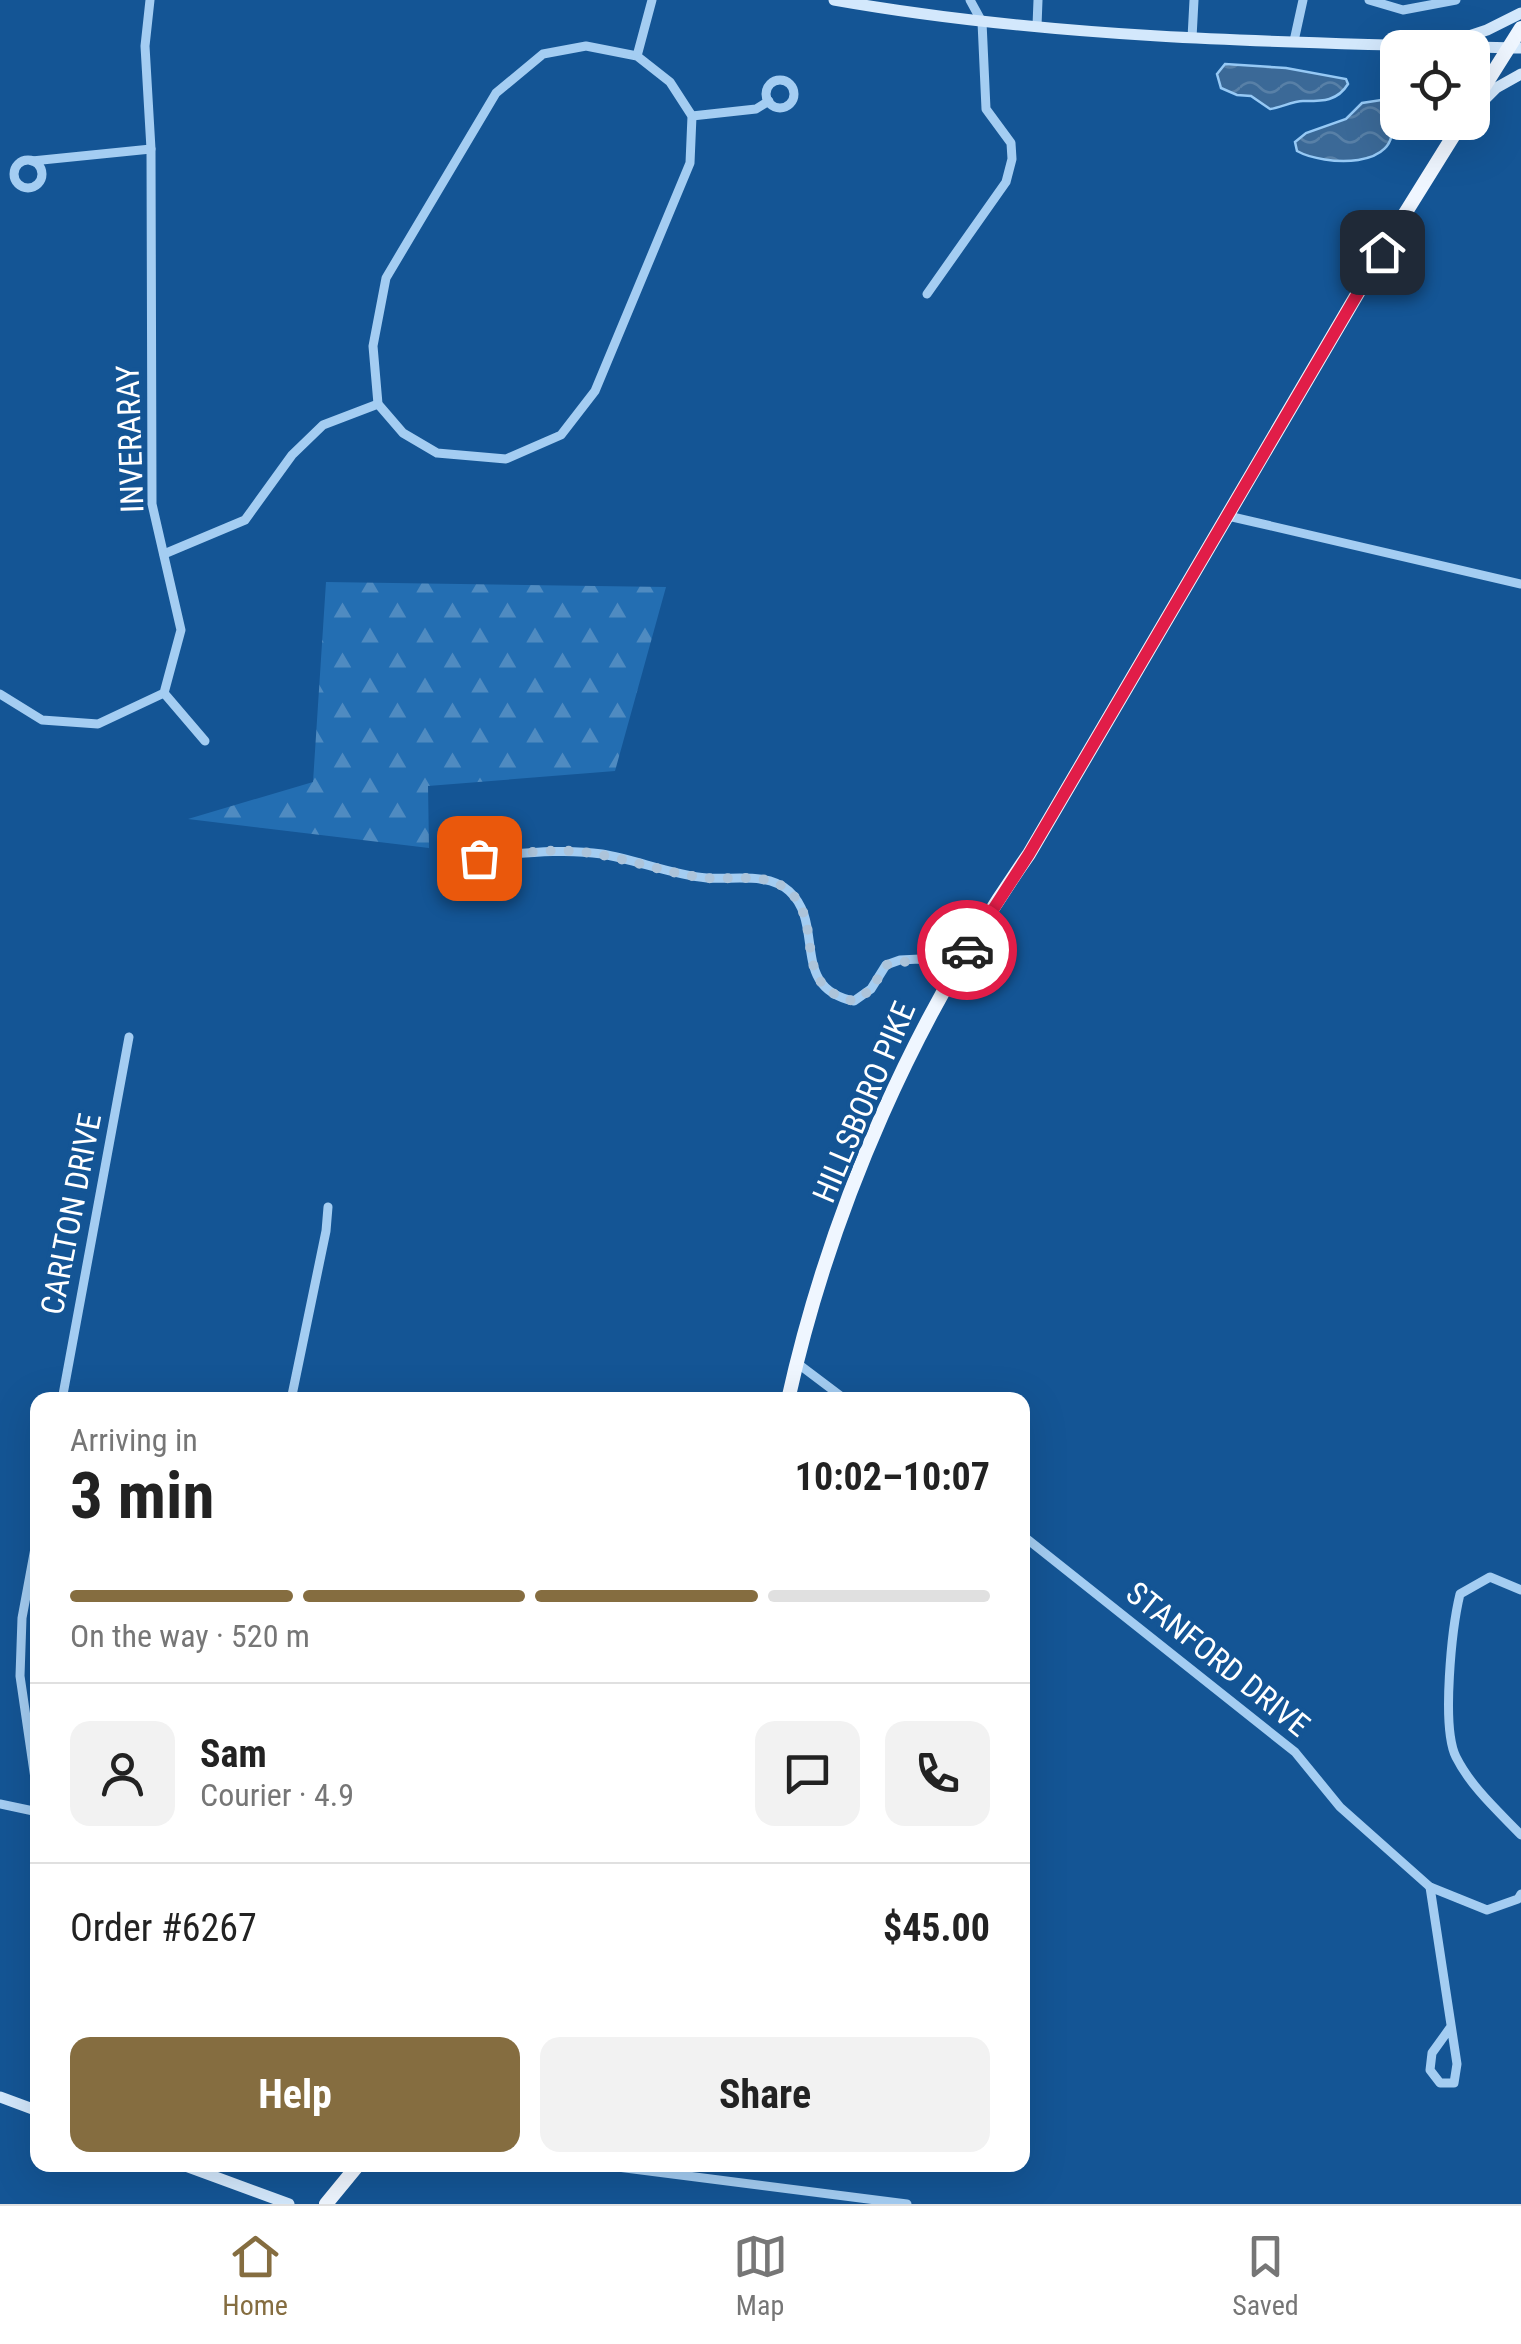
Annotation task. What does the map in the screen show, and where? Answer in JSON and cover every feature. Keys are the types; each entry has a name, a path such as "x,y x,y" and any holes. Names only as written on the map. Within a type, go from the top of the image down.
{"main road":[{"path":"834,0 982,22 1192,38 1380,45"},
{"path":"1487,30 1521,12"},
{"path":"1490,83 1515,48 1521,28"},
{"path":"1490,47 1515,48"},
{"path":"1490,93 1521,74"},
{"path":"1448,146 1449,140"},
{"name":"HILLSBORO PIKE","path":"790,1392 817,1291 878,1122 953,976 1452,140"},
{"path":"0,2097 30,2108"},
{"path":"202,2172 288,2204"},
{"path":"326,2204 352,2172"}],"street":[{"name":"INVERARAY","path":"150,0 145,46 151,149 152,504 181,630 164,693"},
{"path":"638,56 652,0"},
{"path":"927,294 1006,182 1012,158 1010,143 986,109 982,22 970,0"},
{"path":"1037,26 1038,0"},
{"path":"1192,38 1194,0"},
{"path":"1294,42 1303,0"},
{"path":"1369,0 1403,10 1456,0"},
{"path":"586,46 638,56 670,82 692,116 690,163 596,391 561,435 506,460 436,453 403,433 378,404 373,346 386,278 496,93 543,54 586,46"},
{"path":"692,116 756,109 768,101"},
{"path":"32,161 151,149"},
{"path":"164,554 246,520 292,455 323,426 378,404"},
{"path":"1228,516 1521,584"},
{"path":"0,694 42,720 98,724 164,693 205,742"},
{"path":"479,858 568,850 705,878 774,882 789,891 800,906 823,989 838,998 854,1001 871,990 886,965 900,960 920,959 953,976"},
{"name":"CARLTON DRIVE","path":"63,1392 129,1037"},
{"path":"293,1392 328,1206"},
{"path":"796,1363 835,1392"},
{"name":"STANFORD DRIVE","path":"1030,1541 1295,1752 1340,1807 1430,1887 1487,1910 1521,1894"},
{"path":"30,1575 22,1618 20,1676 30,1744"},
{"path":"1521,1590 1490,1577 1460,1594 1452,1628 1450,1718 1453,1752 1471,1781 1521,1834"},
{"path":"0,1804 30,1810"},
{"path":"1430,1887 1457,2064 1454,2083 1440,2083 1430,2070 1432,2053 1450,2028"},
{"path":"657,2172 907,2204"}],"green space":[{"path":"326,582 666,587 615,771 428,786 429,848 188,819 313,782"}],"water":[{"path":"1225,64 1286,68 1346,79 1348,84 1328,99 1270,109 1251,96 1221,88 1217,74"},
{"path":"1380,100 1380,140 1389,140 1385,148 1373,156 1342,161 1297,151 1295,142 1306,133 1346,119 1362,103"}],"way so far":[{"path":"479,858 568,850 705,878 774,882 789,891 800,906 823,989 838,998 854,1001 871,990 886,965 900,960 920,959 953,976 967,950"}],"route":[{"path":"967,950 1029,854 1382,252"}]}
